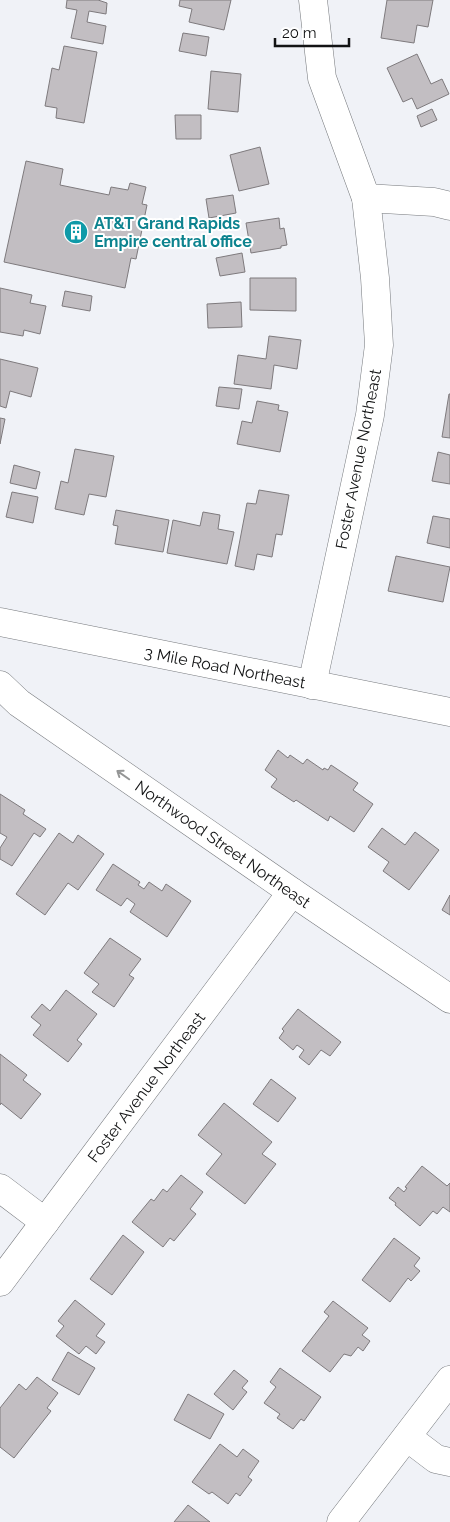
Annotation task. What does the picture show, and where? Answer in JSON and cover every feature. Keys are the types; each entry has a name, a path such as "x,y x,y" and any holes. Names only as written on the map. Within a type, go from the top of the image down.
{"street":[{"name":"Foster Avenue Northeast","path":"312,685 370,415 379,345 376,278 366,198 322,78 314,0"},
{"path":"366,198 434,202 450,206"},
{"name":"3 Mile Road Northeast","path":"0,622 450,712"},
{"name":"Northwood Street Northeast","path":"0,685 19,703 292,892 450,998"},
{"name":"Foster Avenue Northeast","path":"0,1282 292,892"},
{"path":"0,1188 45,1222"},
{"path":"342,1522 450,1380"},
{"path":"407,1437 436,1459 450,1462"}],"building":[{"path":"67,0 98,0 107,3 106,14 89,11 87,22 106,26 103,44 71,38 77,10 66,8"},
{"path":"180,0 231,0 224,30 189,22 192,9 179,6"},
{"path":"387,0 433,0 428,27 417,25 414,43 381,38"},
{"path":"183,33 209,37 206,56 179,51"},
{"path":"64,46 97,52 84,123 56,118 57,108 45,106 52,68 59,70"},
{"path":"417,54 431,84 442,79 449,94 417,109 412,98 403,102 387,68"},
{"path":"211,71 241,74 238,112 208,109"},
{"path":"432,109 437,120 421,127 417,116"},
{"path":"175,115 201,115 201,139 176,139"},
{"path":"260,147 269,184 239,191 230,155"},
{"name":"AT&T Grand Rapids Empire central office","path":"26,161 63,169 60,185 109,195 111,187 128,190 130,183 146,187 142,204 147,205 136,259 131,258 125,288 4,262"},
{"path":"233,195 236,213 209,218 206,199"},
{"path":"279,218 280,229 284,228 287,245 281,246 281,248 251,253 246,223"},
{"path":"242,253 245,272 220,276 216,258"},
{"path":"250,278 296,278 296,311 250,310"},
{"path":"0,288 32,295 30,303 46,306 40,334 24,330 23,336 0,332"},
{"path":"65,291 92,296 90,311 62,306"},
{"path":"241,302 242,327 208,328 207,304"},
{"path":"269,336 301,340 297,369 274,365 271,389 234,384 238,355 266,359"},
{"path":"0,359 38,368 31,397 10,391 6,408 0,406"},
{"path":"219,387 242,389 239,409 216,406"},
{"path":"450,394 450,438 442,437"},
{"path":"257,401 279,405 278,410 288,412 280,452 237,444 242,421 252,423"},
{"path":"0,418 5,419 0,444"},
{"path":"75,449 114,456 106,497 89,494 84,515 55,509 61,481 68,483"},
{"path":"438,452 450,455 450,484 432,481"},
{"path":"14,465 40,472 36,489 10,483"},
{"path":"259,490 289,495 282,535 276,534 272,557 257,554 254,570 235,566 247,503 256,504"},
{"path":"12,492 38,497 33,523 6,517"},
{"path":"116,510 169,520 163,552 115,544 118,526 113,525"},
{"path":"203,512 220,515 218,529 234,532 227,564 167,553 173,520 200,526"},
{"path":"433,516 450,519 450,548 427,543"},
{"path":"396,556 450,567 443,602 388,591"},
{"path":"278,750 288,758 290,755 303,764 307,759 323,770 324,768 328,770 331,765 358,783 353,790 373,804 354,832 330,816 328,821 296,800 294,802 271,787 277,779 265,770"},
{"path":"0,794 25,810 23,814 46,829 40,837 34,833 12,866 0,859 0,848 7,837 0,833"},
{"path":"382,828 405,845 415,832 439,850 409,890 383,871 389,862 368,847"},
{"path":"59,833 73,843 78,835 104,854 78,890 68,883 45,915 16,894"},
{"path":"113,864 140,882 138,885 144,889 149,882 162,891 166,884 191,901 167,937 130,912 135,904 127,898 121,906 96,890"},
{"path":"450,895 450,915 442,910"},
{"path":"110,938 141,959 129,975 134,978 114,1007 92,992 99,984 84,973"},
{"path":"66,990 97,1014 77,1040 82,1044 68,1062 33,1035 41,1025 31,1017 42,1004 50,1011"},
{"path":"298,1009 341,1042 330,1056 321,1050 309,1065 299,1057 304,1050 297,1045 293,1050 279,1038 284,1031 282,1029"},
{"path":"0,1054 27,1075 23,1080 41,1094 21,1119 1,1103 0,1105"},
{"path":"271,1079 296,1098 278,1122 253,1104"},
{"path":"224,1103 272,1142 262,1154 276,1164 245,1204 206,1174 222,1154 198,1135"},
{"path":"422,1166 447,1186 450,1183 450,1212 443,1207 437,1214 433,1211 420,1226 389,1198 398,1187 404,1192 407,1188 405,1187"},
{"path":"181,1175 203,1192 190,1209 196,1214 174,1241 170,1238 163,1247 132,1222 151,1199 154,1201 163,1189 167,1192"},
{"path":"123,1235 144,1252 112,1295 90,1279"},
{"path":"394,1238 420,1258 414,1266 420,1271 411,1281 408,1278 390,1302 362,1280"},
{"path":"75,1300 105,1324 96,1336 105,1342 96,1354 86,1346 79,1354 56,1336 64,1326 58,1321"},
{"path":"333,1301 368,1328 362,1335 370,1341 363,1351 358,1347 351,1356 344,1354 330,1372 302,1351 329,1316 324,1312"},
{"path":"68,1352 95,1368 79,1395 52,1380"},
{"path":"280,1368 321,1397 304,1421 301,1419 293,1429 277,1418 280,1414 264,1403 276,1387 270,1382"},
{"path":"234,1370 248,1381 242,1388 247,1392 233,1410 214,1394"},
{"path":"37,1377 58,1393 47,1408 51,1411 14,1458 0,1447 0,1408 19,1384 26,1390"},
{"path":"188,1394 224,1414 210,1439 174,1420"},
{"path":"220,1444 237,1457 243,1449 259,1461 248,1477 252,1480 240,1496 236,1493 228,1504 212,1492 209,1494 192,1482"},
{"path":"188,1505 210,1522 174,1522"}],"place":[{"name":"AT&T Grand Rapids Empire central office","path":"76,232"}]}
